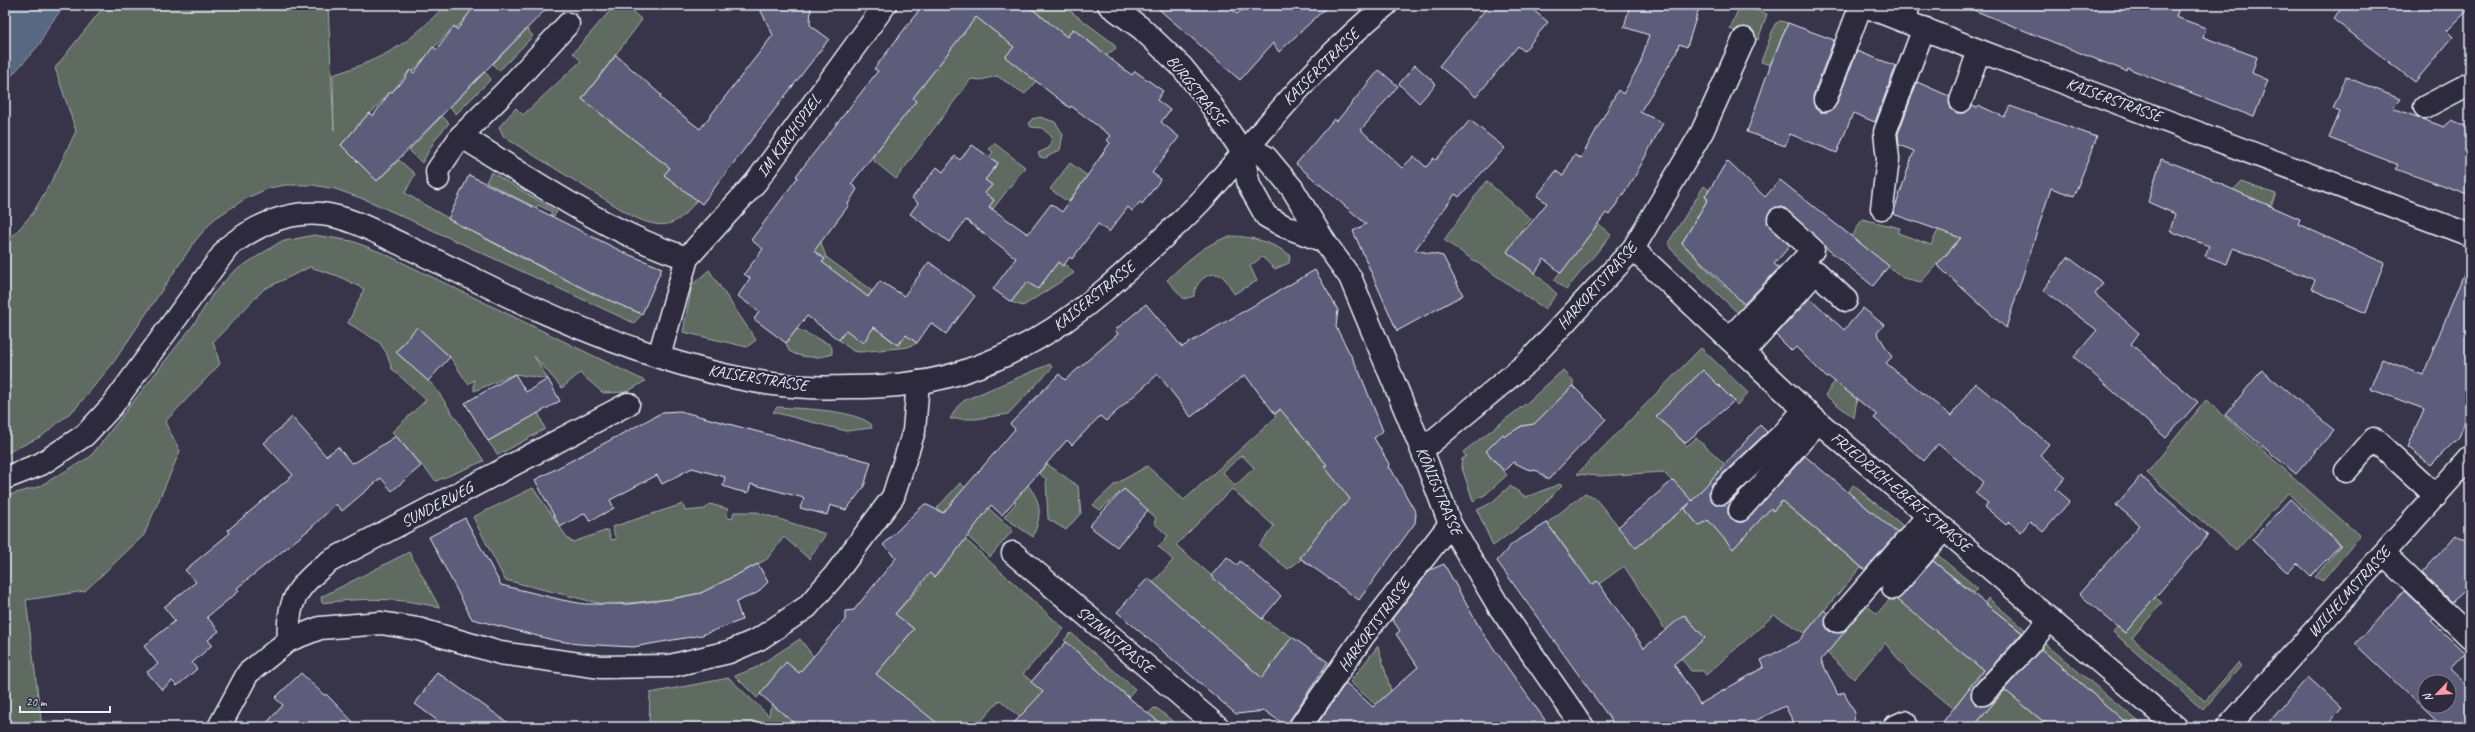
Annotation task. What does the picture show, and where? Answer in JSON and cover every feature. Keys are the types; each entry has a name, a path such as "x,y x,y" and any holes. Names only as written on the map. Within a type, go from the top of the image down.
{"street":[{"name":"BURGSTRASSE","path":"1109,5 1141,28 1182,66 1223,121 1242,152"},
{"name":"KAISERSTRASSE","path":"5,478 41,464 85,435 112,406 228,248 248,232 290,215 305,213 346,219 375,231 536,310 686,365 738,377 807,387 884,387 953,375 997,359 1040,338 1077,314 1188,215 1242,152 1317,69 1347,39 1386,5"},
{"name":"KAISERSTRASSE","path":"1862,5 1907,13 1924,28 1979,51 2470,235"},
{"path":"1825,100 1862,5"},
{"name":"IM KIRCHSPIEL","path":"659,356 687,258 756,182 882,6"},
{"path":"438,179 437,171 461,136 507,90 568,24"},
{"path":"1882,208 1888,159 1885,132 1924,28"},
{"name":"HARKORTSTRASSE","path":"1422,450 1528,362 1634,249 1702,132 1744,39"},
{"path":"1962,101 1979,51"},
{"path":"2425,107 2469,84"},
{"path":"461,136 577,206 658,248 687,258"},
{"path":"1242,152 1249,185 1266,216 1284,226 1324,240"},
{"name":"KÖNIGSTRASSE","path":"1242,152 1259,153 1266,157 1303,203 1324,240 1350,278 1422,450 1450,524 1498,605 1583,727"},
{"path":"1736,346 1813,250 1779,219"},
{"name":"FRIEDRICH-EBERT-STRASSE","path":"1634,249 1811,416 2176,727"},
{"path":"1736,346 1816,272 1846,300"},
{"path":"219,727 248,673 289,640 320,628 381,623 418,629 500,653 601,667 670,666 730,652 759,639 807,607 834,576 893,497 914,431 918,382"},
{"name":"SUNDERWEG","path":"289,640 287,619 293,599 308,577 330,561 628,404"},
{"path":"1721,493 1786,431 1811,416"},
{"path":"1740,510 1811,416"},
{"path":"2346,471 2374,440 2436,496"},
{"name":"WILHELMSTRASSE","path":"2228,727 2470,457"},
{"path":"1837,621 1928,516"},
{"name":"HARKORTSTRASSE","path":"1300,727 1364,635 1450,524"},
{"path":"1893,588 1944,529"},
{"name":"SPINNSTRASSE","path":"1013,553 1218,727"},
{"path":"2384,554 2470,637"},
{"path":"1983,694 2025,649 2050,619"}],"green space":[{"path":"105,5 328,5 334,130 333,75 367,63 395,49 432,19 445,5 477,5 456,28 454,26 412,72 410,70 392,92 390,92 370,114 369,113 341,145 377,181 399,160 415,174 405,193 522,258 581,287 642,314 634,323 369,201 335,189 313,185 286,185 269,188 245,199 214,219 195,241 113,363 76,408 42,436 5,454 5,245 33,213 57,171 76,131 55,68"},
{"path":"615,5 625,5 642,20 582,99 670,168 664,175 697,200 682,216 669,224 653,224 632,216 504,137 499,127 516,108 523,115 581,61 573,53"},
{"path":"1027,5 1062,5 1113,43 1116,48 1102,59 1091,53 1095,46 1074,29 1067,37"},
{"path":"1740,5 1767,14 1758,40 1730,29"},
{"path":"972,13 1015,47 1036,81 1025,94 997,76 981,80 971,79 896,179 874,161 873,156 916,101 913,98 955,43"},
{"path":"1780,21 1788,23 1770,65 1761,62 1775,24"},
{"path":"527,29 533,36 499,71 493,64"},
{"path":"485,72 491,79 456,114 450,107"},
{"path":"442,116 449,123 436,138 422,163 409,150"},
{"path":"1040,117 1055,122 1063,134 1060,150 1045,158 1040,157 1038,153 1049,148 1052,137 1042,128 1031,127 1029,123 1032,119"},
{"path":"994,143 1025,167 993,209 989,206 994,200 985,193 992,185 985,180 998,163 989,157 993,152 989,149"},
{"path":"1070,163 1088,176 1068,202 1050,189"},
{"path":"491,172 557,212 554,216 550,215 552,212 538,205 536,208 486,182"},
{"path":"1486,181 1531,219 1521,231 1519,239 1515,239 1513,247 1515,258 1535,273 1557,294 1545,309 1444,240"},
{"path":"2241,182 2276,194 2271,206 2232,191"},
{"path":"1704,186 1709,190 1705,197 1708,199 1682,243 1724,287 1725,284 1744,299 1741,303 1748,310 1742,317 1671,249 1668,243"},
{"path":"1862,219 1900,228 1898,233 1931,245 1940,226 1961,237 1921,282 1903,278 1852,237"},
{"path":"1598,224 1611,235 1566,290 1554,280"},
{"path":"817,231 826,257 872,291 868,297 852,285 846,292 818,268 825,259 806,245"},
{"path":"314,235 352,241 385,254 645,381 627,392 603,393 580,373 562,388 534,356 548,379 515,374 474,391 474,380 468,384 450,357 417,328 396,352 435,387 484,461 436,481 392,432 426,400 392,369 386,352 379,342 348,323 364,289 338,276 310,267 264,289 213,342 220,364 165,422 180,451 144,535 85,591 26,600 42,727 5,727 5,496 38,487 90,457 194,324 213,294 233,272 280,242"},
{"path":"1231,236 1254,239 1277,247 1290,255 1289,263 1275,269 1262,257 1250,266 1257,281 1234,294 1224,278 1215,274 1205,277 1197,285 1194,296 1184,299 1167,280 1204,248"},
{"path":"1058,262 1064,263 1074,273 1023,306 1011,302 1027,282 1038,289"},
{"path":"709,270 756,340 747,347 683,332 692,285"},
{"path":"874,327 897,345 906,335 917,343 908,347 860,352 853,351 839,340 846,330 863,342"},
{"path":"797,329 829,344 832,348 832,354 822,357 810,357 798,355 789,351 786,343"},
{"path":"1701,348 1748,393 1737,405 1703,370 1664,408 1675,417 1666,425 1687,446 1696,438 1726,465 1692,501 1663,472 1599,476 1577,474"},
{"path":"1050,364 1052,368 1008,414 976,419 950,419 957,407 965,400"},
{"path":"1563,370 1573,380 1573,386 1531,427 1527,425 1519,427 1514,445 1503,434 1486,451 1507,475 1485,495 1473,501 1461,465 1462,459 1466,456 1463,452 1528,402"},
{"path":"1835,381 1857,399 1854,418 1825,395"},
{"path":"2206,400 2360,536 2323,581 2315,577 2341,545 2288,493 2236,551 2147,473"},
{"path":"1291,401 1381,478 1302,559 1288,569 1259,546 1274,526 1232,489 1176,545 1262,619 1292,637 1262,678 1153,583 1173,560 1158,546 1168,536 1154,523 1156,518 1124,489 1100,510 1093,505 1114,485 1147,466 1184,500 1275,418 1275,414","holes":["1242,455 1254,468 1235,486 1223,472"]},
{"path":"777,407 813,409 852,415 871,424 872,428 846,431 773,412"},
{"path":"538,412 545,429 498,455 488,441"},
{"path":"1047,464 1078,486 1081,513 1066,530 1048,519 1046,479 1039,473"},
{"path":"960,483 1013,530 990,557 937,508"},
{"path":"1027,484 1036,497 1039,509 1038,522 1033,537 1004,517 1016,503 1013,500"},
{"path":"1560,484 1562,486 1529,519 1493,546 1477,510 1491,503 1510,486 1526,497"},
{"path":"1853,485 1907,529 1901,537 1848,493"},
{"path":"533,488 569,540 573,542 608,530 611,540 616,539 612,527 683,504 685,511 705,509 710,504 728,509 727,517 732,519 734,512 757,512 826,534 809,559 784,537 767,559 701,593 671,599 606,605 505,580 473,517"},
{"path":"1585,493 1594,497 1636,547 1684,508 1699,526 1708,519 1734,548 1755,525 1761,499 1773,511 1782,501 1861,567 1805,633 1774,615 1706,675 1703,671 1691,671 1681,658 1704,638 1685,615 1666,631 1624,566 1599,584 1596,581 1572,601 1576,562 1547,523"},
{"path":"965,539 1064,629 1023,674 1083,727 1031,727 1000,700 976,727 938,727 774,678 757,698 735,676 755,668 800,639 816,660 870,681 914,629 895,614 923,584 916,577"},
{"path":"1933,551 1978,589 1974,593 1928,557"},
{"path":"409,552 440,608 426,604 396,600 366,599 322,603 321,597"},
{"path":"1893,595 1988,674 1975,687 1972,685 1953,708 1909,672 1885,643 1854,679 1827,653 1866,605 1877,614"},
{"path":"2155,597 2162,603 2132,638 2205,701 2238,663 2241,666 2203,710 2113,632 2117,627 2125,633"},
{"path":"1988,598 2028,632 2016,647 2014,644 2023,633 1985,603"},
{"path":"1071,633 1135,689 1128,697 1064,640"},
{"path":"2044,643 2145,727 2135,727 2127,720 2125,722 2049,656 2015,698 2050,727 1988,727 1979,720"},
{"path":"1378,646 1391,691 1409,713 1398,725 1350,682"},
{"path":"729,678 769,716 770,709 773,705 799,727 694,727 688,722 684,727 649,727 650,693"},
{"path":"1154,708 1158,709 1179,727 1164,727 1148,714"}],"water":[{"path":"5,5 65,5 48,27 40,44 5,83"}],"building":[{"path":"475,5 550,5 377,181 341,145 369,113 373,116 390,92 392,92 404,80 410,70 414,73 433,47 437,50 454,26 457,30"},
{"path":"758,5 811,5 810,25 829,39 702,204 664,175 670,168 582,99 616,55 661,95 660,98 700,129 773,35"},
{"path":"923,5 1027,5 1067,37 1073,29 1132,75 1135,71 1163,91 1157,100 1170,110 1161,122 1179,137 1152,173 1161,179 1142,204 1140,202 1132,211 1128,207 1109,232 1098,224 1072,259 1070,257 1063,266 1058,262 1038,289 1027,282 1011,302 993,289 1016,258 966,220 949,242 910,214 918,203 912,198 937,167 943,172 955,156 960,160 972,145 998,163 985,180 992,185 985,193 994,200 989,207 1028,234 1051,204 1062,212 1110,143 1107,140 1111,136 1071,106 1070,108 1005,57 1014,47 976,17 913,98 916,101 851,184 857,189 848,204 849,205 814,251 825,259 822,262 868,297 880,281 904,296 929,262 975,296 946,334 931,323 917,343 906,335 898,345 874,327 863,343 846,330 839,340 807,316 786,343 754,319 759,312 738,296 750,278 744,274 763,249 751,240 798,177 796,176 878,71 874,69"},
{"path":"1154,5 1227,5 1237,14 1248,5 1329,5 1279,52 1273,43 1240,80"},
{"path":"1489,5 1527,5 1548,22 1524,51 1518,46 1476,97 1439,66"},
{"path":"1630,5 1700,5 1687,47 1679,44 1676,54 1640,112 1663,123 1634,178 1609,215 1606,213 1561,273 1544,259 1535,273 1507,252 1521,231 1526,229 1547,203 1537,196 1556,171 1563,176 1574,155 1581,158 1618,90 1623,94 1640,64 1649,35 1624,27"},
{"path":"1961,5 2180,5 2176,17 2206,28 2203,37 2257,57 2252,73 2268,80 2254,117 2127,68 2126,71"},
{"path":"2344,5 2470,5 2470,8 2447,31 2453,37 2415,82 2333,19"},
{"path":"1788,23 1834,40 1813,96 1815,108 1820,112 1827,112 1836,105 1857,51 1896,66 1875,122 1853,113 1837,153 1790,134 1785,146 1747,132 1770,66"},
{"path":"1415,65 1436,84 1419,103 1399,84"},
{"path":"1379,70 1398,86 1361,130 1402,168 1414,156 1426,167 1434,158 1436,160 1470,120 1505,148 1459,197 1455,194 1415,250 1443,256 1463,295 1397,331 1353,231 1366,224 1296,164 1334,119 1337,121"},
{"path":"2346,77 2400,99 2393,108 2444,127 2452,120 2470,128 2470,196 2396,169 2399,165 2329,138 2340,112 2333,109"},
{"path":"1917,82 1949,96 1951,109 1957,113 1964,113 1972,106 1977,108 1980,106 2004,117 2010,106 2097,137 2074,196 2051,188 2006,328 1937,265 1961,238 1893,214 1914,151 1899,145 1898,134"},
{"path":"2161,159 2212,178 2211,180 2300,219 2298,224 2384,263 2366,313 2311,289 2315,280 2233,248 2227,264 2205,256 2209,246 2170,231 2175,214 2148,202"},
{"path":"1727,161 1765,197 1780,180 1889,266 1873,286 1825,247 1821,241 1787,210 1776,207 1770,211 1767,223 1790,246 1774,264 1779,268 1744,304 1682,243 1708,199 1705,197"},
{"path":"469,175 625,253 662,268 642,314 594,294 448,219"},
{"path":"2068,257 2103,283 2095,294 2139,333 2131,344 2198,402 2166,438 2074,357 2097,330 2043,290"},
{"path":"2469,261 2470,409 2459,437 2431,465 2408,447 2424,409 2370,389 2382,359 2423,375"},
{"path":"1315,270 1338,310 1336,327 1359,371 1383,431 1374,438 1389,464 1388,468 1391,469 1416,513 1415,523 1359,600 1300,558 1323,527 1350,499 1324,466 1327,465 1280,409 1275,414 1245,375 1191,417 1158,374 1106,421 1100,416 1072,445 1067,440 1002,515 991,505 952,557 934,577 930,573 895,614 914,629 876,674 942,727 799,727 760,694 786,662 799,673 845,620 845,611 854,610 896,558 883,545 925,504 943,513 1015,429 1010,424 1059,374 1065,380 1118,334 1115,330 1146,304 1182,347"},
{"path":"1810,298 1844,330 1863,308 1884,325 1877,333 1892,357 1886,363 1951,416 1975,383 2049,444 2040,455 2066,477 2056,489 2070,501 2043,532 2030,521 2021,532 2009,522 2006,525 1985,507 1988,503 1975,493 1984,482 1938,444 1924,461 1874,418 1877,415 1829,377 1827,378 1796,347 1792,351 1776,335"},
{"path":"417,327 450,357 428,381 396,352"},
{"path":"1703,370 1734,401 1685,443 1656,416"},
{"path":"2262,370 2334,430 2296,474 2225,415"},
{"path":"515,374 526,392 548,379 560,401 488,441 465,403"},
{"path":"1573,386 1606,419 1548,480 1538,471 1527,469 1513,462 1504,471 1486,451 1503,434 1505,436 1522,426 1534,424"},
{"path":"680,411 871,462 864,487 846,510 830,505 827,515 800,508 804,498 751,484 748,493 735,490 723,486 725,477 692,468 662,484 657,475 610,500 614,508 590,521 585,513 560,527 535,480 663,412"},
{"path":"292,417 326,456 338,447 351,463 356,462 396,436 421,466 392,491 381,478 342,511 336,504 311,528 237,588 239,591 207,617 219,631 208,640 212,645 192,663 197,669 177,686 172,681 162,690 147,672 158,664 144,646 175,621 164,607 196,582 185,570 230,533 228,530 293,475 264,443"},
{"path":"1760,425 1767,432 1712,484 1709,490 1712,501 1724,505 1734,498 1728,507 1728,514 1737,522 1744,522 1805,456 1897,533 1865,570 1782,501 1773,511 1771,508 1733,549 1708,520 1699,526 1685,509 1690,503 1636,548 1618,527 1673,480 1692,501"},
{"path":"2141,476 2208,535 2125,633 2079,594 2140,525 2116,505"},
{"path":"1124,489 1148,510 1117,547 1089,526"},
{"path":"2290,499 2340,545 2311,576 2297,563 2288,573 2252,540"},
{"path":"465,518 501,585 562,600 584,604 628,604 671,599 701,593 758,564 768,582 757,593 736,602 742,620 702,635 633,647 578,644 553,640 472,619 429,537"},
{"path":"1547,523 1592,585 1597,581 1644,648 1684,615 1705,638 1674,664 1700,704 1764,667 1761,660 1799,641 1824,610 1827,613 1825,625 1829,631 1841,633 1847,629 1821,660 1838,695 1844,692 1855,713 1851,727 1796,727 1785,706 1743,727 1616,727 1497,561 1512,544"},
{"path":"2456,535 2470,545 2470,586 2452,602 2422,573"},
{"path":"1227,557 1237,565 1240,561 1281,596 1262,619 1211,576"},
{"path":"1933,561 2022,633 1974,686 1971,697 1975,703 1981,706 1992,703 2041,649 2131,727 2050,727 2005,690 1973,727 1939,727 1983,670 1898,600"},
{"path":"1444,564 1482,632 1550,727 1315,727 1346,683 1373,707 1418,667 1396,634 1400,631 1392,619 1430,570"},
{"path":"1148,578 1262,678 1292,637 1328,662 1290,720 1288,727 1265,711 1236,714 1117,612"},
{"path":"2404,591 2434,619 2431,621 2465,653 2450,669 2455,674 2417,674 2417,702 2355,644"},
{"path":"1066,642 1128,697 1165,727 1010,727 1043,692 1031,682"},
{"path":"437,672 514,727 446,727 415,704"},
{"path":"301,673 324,695 326,694 358,727 263,727 283,705 275,698"},
{"path":"2457,676 2470,688 2470,727 2443,727 2429,714 2457,714"},
{"path":"2308,677 2342,708 2326,727 2265,727"}]}
